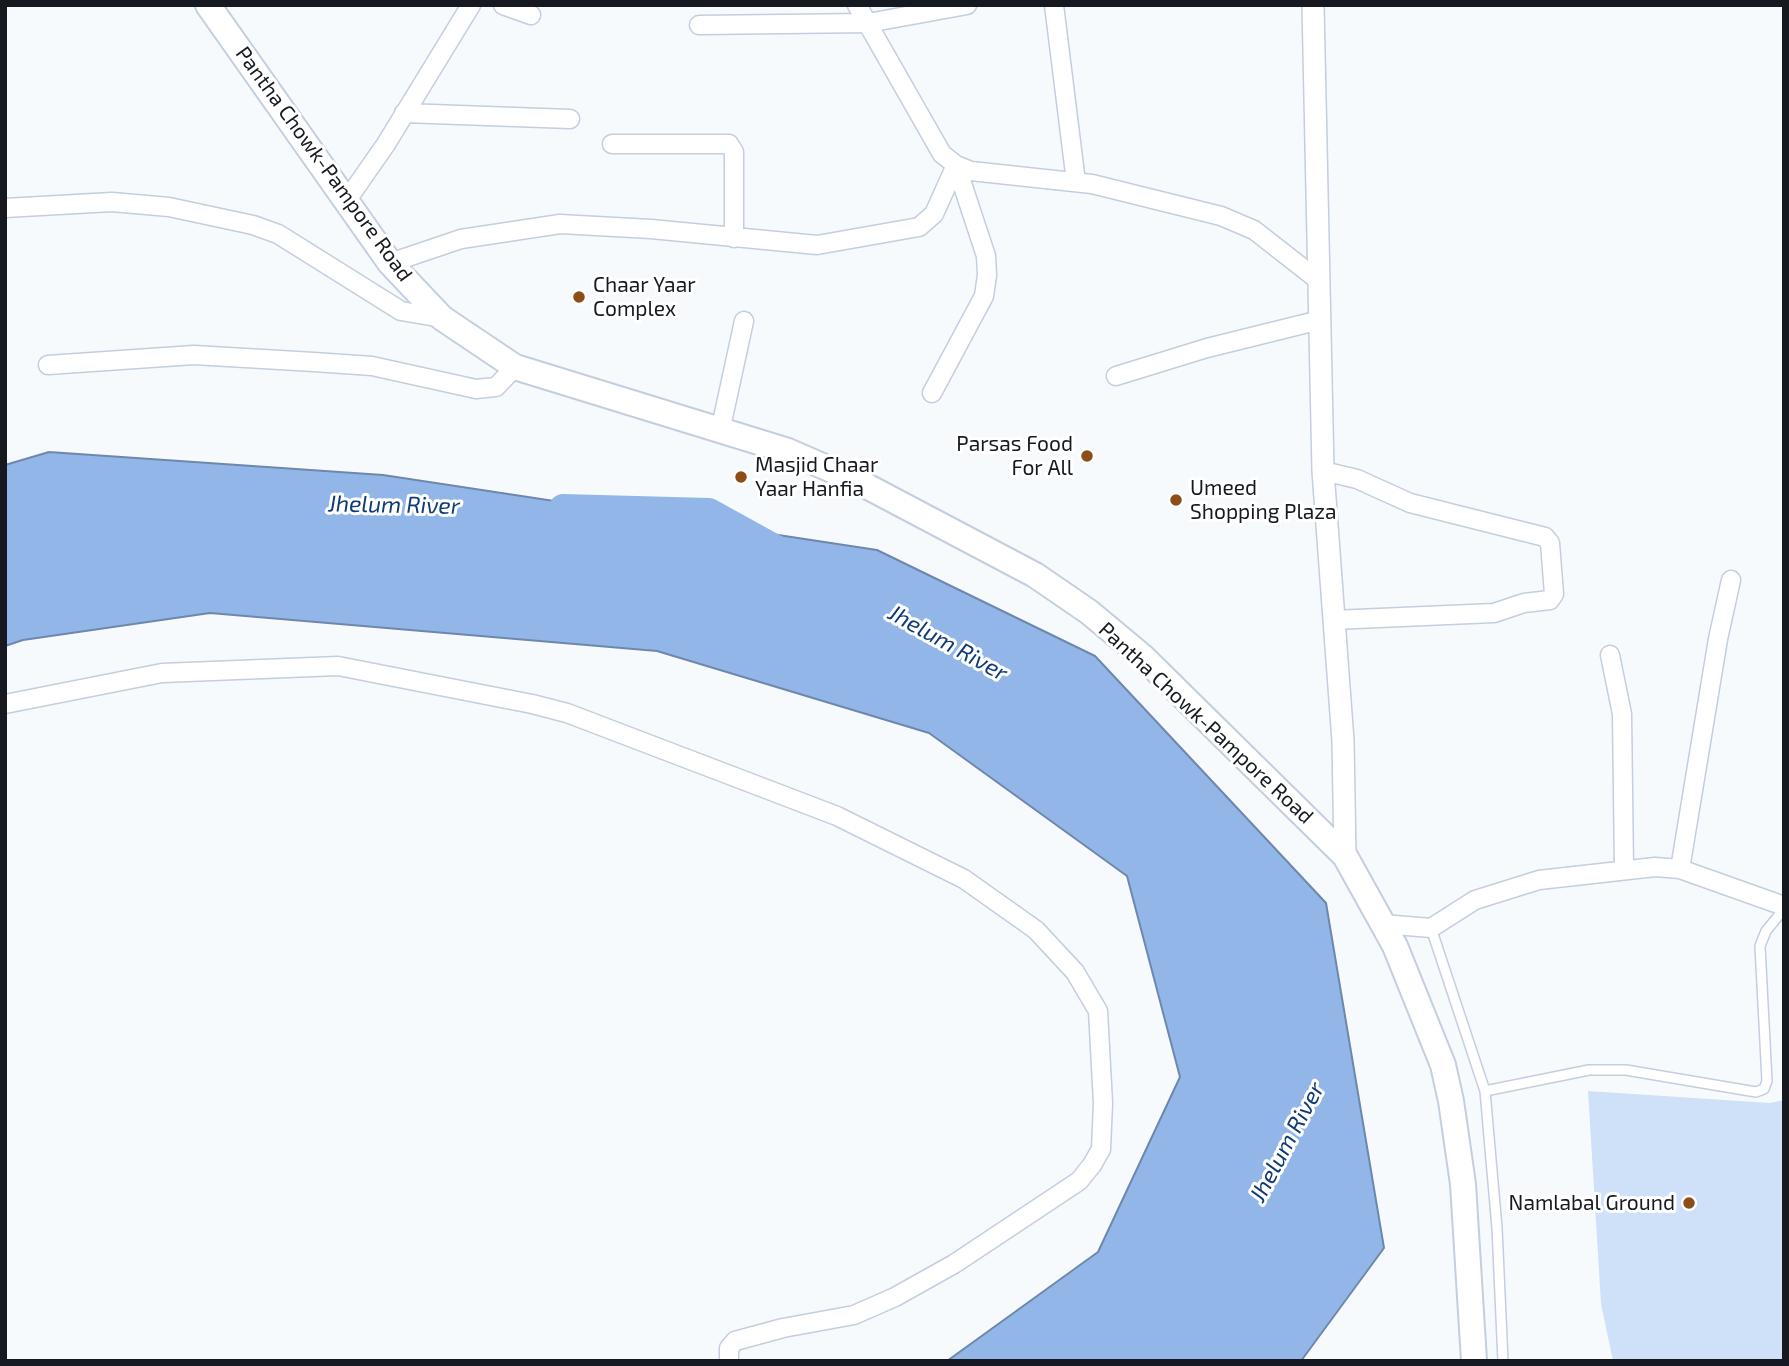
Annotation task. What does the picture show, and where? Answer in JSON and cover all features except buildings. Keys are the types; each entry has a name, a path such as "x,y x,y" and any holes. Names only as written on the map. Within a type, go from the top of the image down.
{"main road":[{"name":"Pantha Chowk-Pampore Road","path":"208,5 390,262 442,318 516,366 721,427 788,451 857,481 1035,575 1089,612 1163,676 1345,856 1383,924 1432,1034 1451,1101 1463,1184 1474,1361"}],"street":[{"path":"347,200 471,5"},
{"path":"503,5 531,15"},
{"path":"857,5 942,154 956,166 971,171 1076,182 1136,194 1237,222 1254,230 1318,280"},
{"path":"699,25 868,23 967,5"},
{"path":"1054,5 1076,182"},
{"path":"1313,5 1323,471 1343,741 1345,856"},
{"path":"404,113 570,119"},
{"path":"612,144 729,144 734,152 734,238"},
{"path":"390,262 461,239 560,224 651,229 817,245 919,227 934,214 956,166"},
{"path":"932,393 984,296 988,275 986,256 956,166"},
{"path":"5,208 112,202 169,207 253,225 278,233 401,311 442,318"},
{"path":"1116,376 1208,348 1320,320"},
{"path":"721,427 744,321"},
{"path":"48,365 194,355 372,366 476,389 496,387 516,366"},
{"path":"1323,471 1357,479 1410,503 1545,537 1550,543 1554,594 1550,600 1524,603 1494,613 1333,620"},
{"path":"1680,869 1718,639 1731,580"},
{"path":"1610,655 1622,713 1624,869"},
{"path":"5,704 37,695 162,673 338,666 532,704 567,713 837,816 964,879 1036,930 1075,972 1098,1011 1103,1103 1101,1149 1093,1165 1068,1188 954,1264 895,1297 854,1315 783,1328 735,1341 729,1348 729,1361"},
{"path":"1383,924 1431,928 1458,909 1490,894 1539,880 1624,869 1680,869 1784,907"}],"lane":[{"path":"1485,1091 1589,1070 1679,1077 1756,1092 1764,1089 1767,1081 1760,946 1766,931 1784,907"},
{"path":"1431,928 1485,1091 1496,1216 1503,1361"}],"shaded area":[{"name":"Namlabal Ground","path":"1588,1091 1770,1103 1784,1100 1784,1361 1613,1361 1601,1304"}],"water":[{"path":"49,452 383,475 877,550 1095,656 1326,903 1384,1248 1301,1361 947,1361 1098,1252 1180,1077 1127,876 929,733 657,651 210,613 23,640 5,646 5,465"}],"waterway":[{"name":"Jhelum River","path":"563,508 709,512 776,549"}],"place":[{"name":"Chaar Yaar Complex","path":"579,297"},
{"name":"Parsas Food For All","path":"1087,456"},
{"name":"Masjid Chaar Yaar Hanfia","path":"741,477"},
{"name":"Umeed Shopping Plaza","path":"1176,500"},
{"name":"Namlabal Ground","path":"1689,1203"}]}
